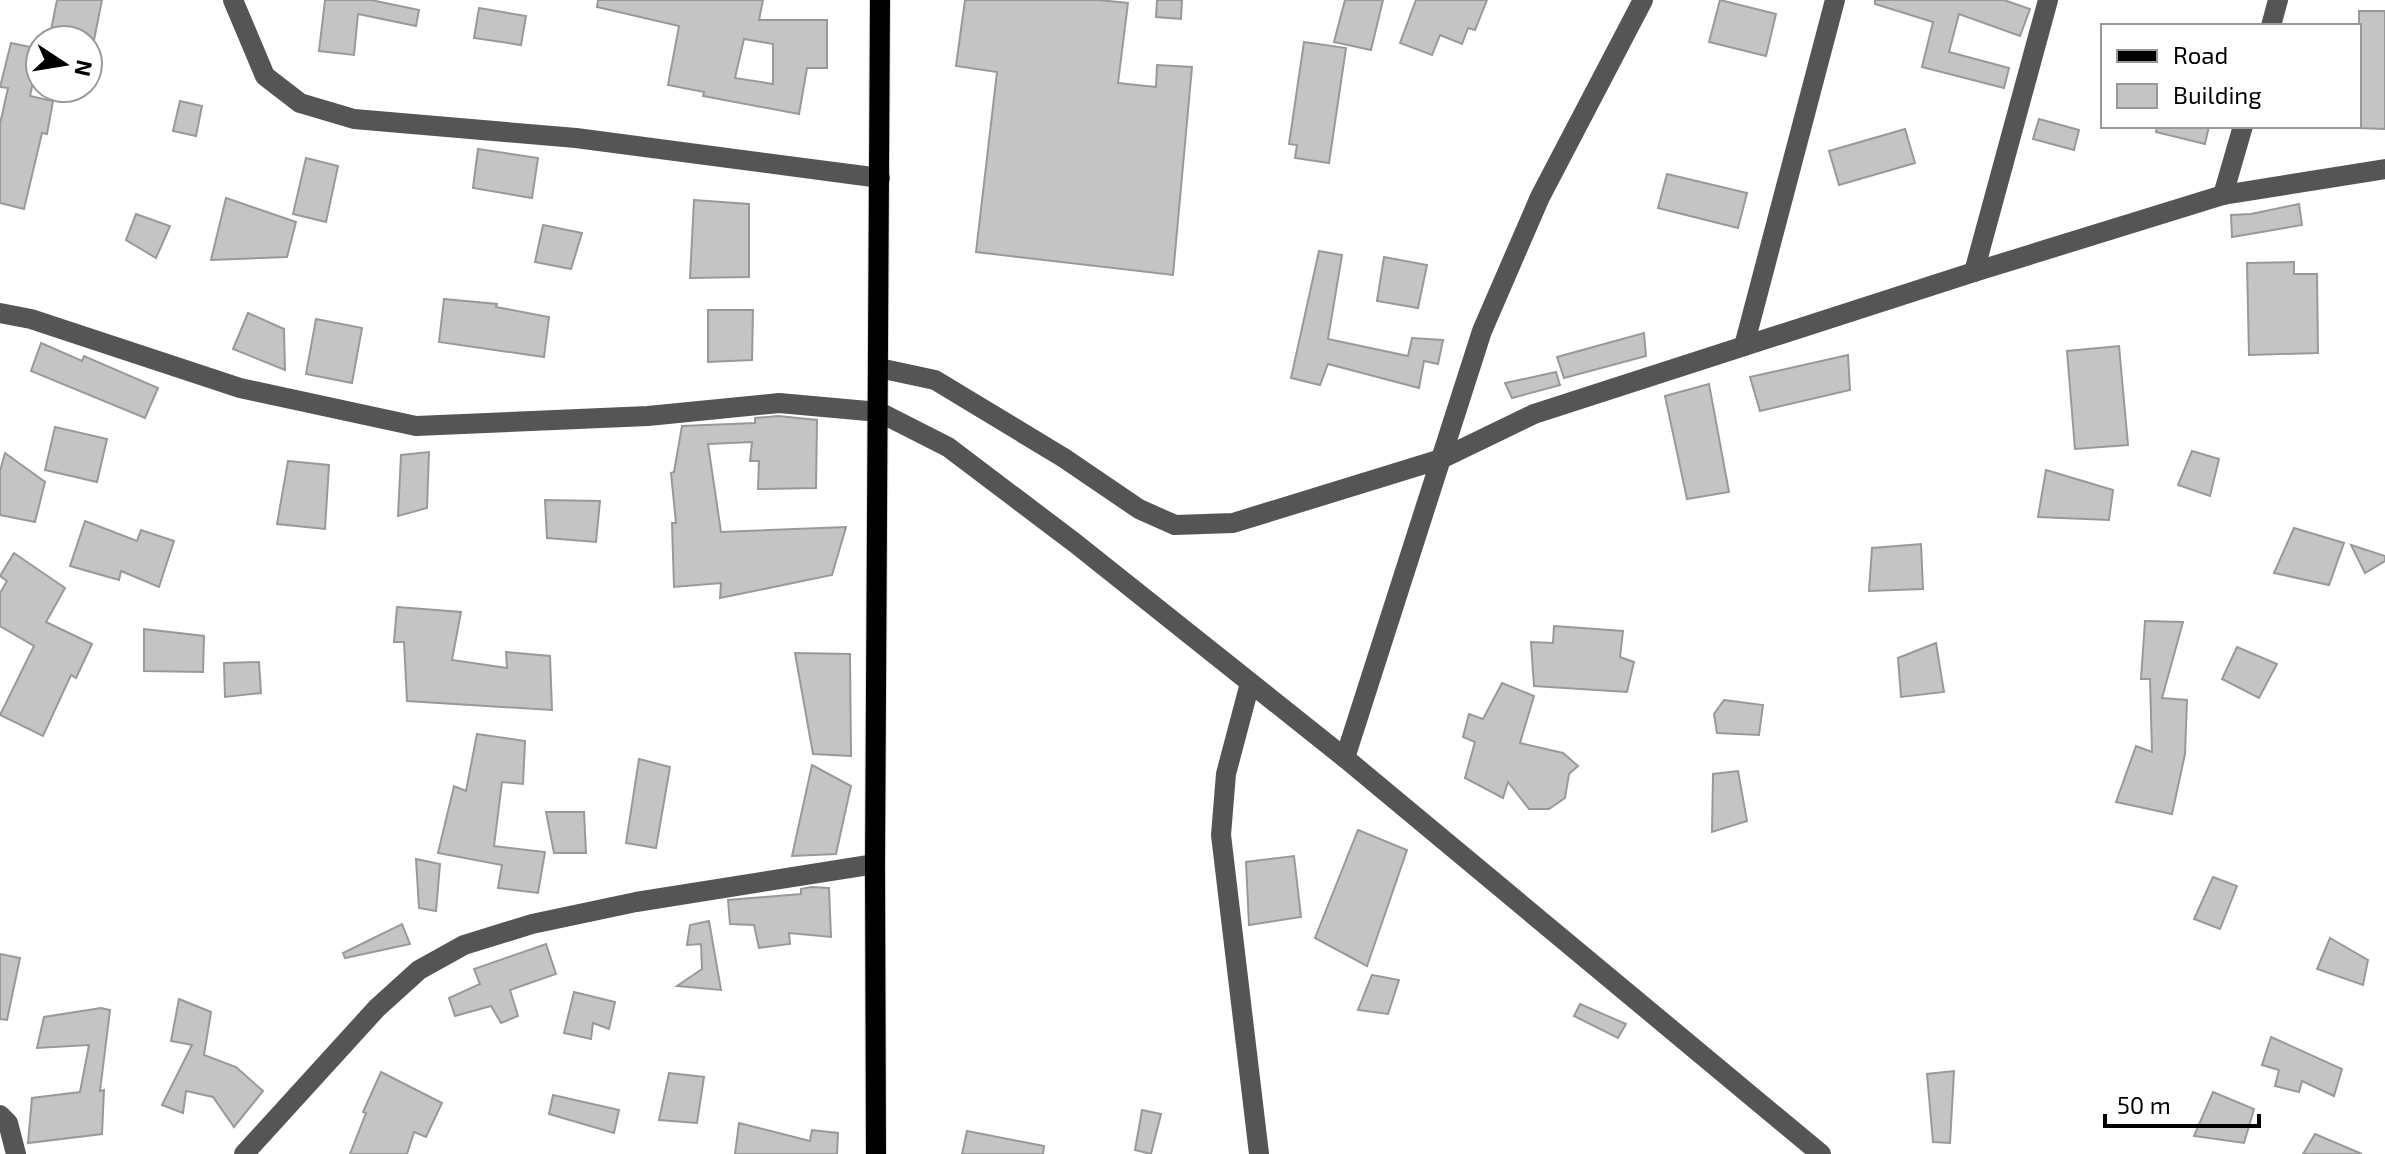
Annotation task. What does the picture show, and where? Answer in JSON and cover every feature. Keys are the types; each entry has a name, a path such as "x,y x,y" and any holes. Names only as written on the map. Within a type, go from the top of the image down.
{"main road":[{"path":"876,1154 880,0"}],"street":[{"path":"233,0 265,76 300,103 354,119 576,138 880,178"},
{"path":"1345,758 1482,331 1540,197 1643,0"},
{"path":"1744,346 1835,0"},
{"path":"1974,272 2048,0"},
{"path":"2272,24 2278,0"},
{"path":"2223,195 2242,128"},
{"path":"879,368 935,380 1064,458 1139,509 1175,525 1233,523 1441,459 1534,414 2223,195 2385,169"},
{"path":"0,313 31,319 240,388 416,426 648,416 779,403 879,412 948,447 1075,543 1345,758 1821,1154"},
{"path":"1250,683 1226,774 1221,835 1259,1154"},
{"path":"244,1154 377,1008 419,970 464,945 532,924 636,902 875,864"},
{"path":"0,1115 8,1123 16,1154"}],"building":[{"path":"57,0 102,0 97,24 52,24"},
{"path":"325,0 371,0 419,10 416,26 358,14 354,55 319,51"},
{"path":"598,0 763,0 759,20 827,20 827,68 807,68 799,114 703,96 704,92 668,85 679,26 597,7","holes":["744,39 773,44 773,84 735,78"]},
{"path":"965,0 1099,0 1128,3 1118,83 1156,87 1157,65 1192,67 1173,275 976,252 997,72 956,66"},
{"path":"1157,0 1182,0 1181,19 1156,17"},
{"path":"1345,0 1383,0 1371,50 1334,42"},
{"path":"1416,0 1487,0 1475,30 1468,28 1462,44 1440,35 1432,55 1400,43"},
{"path":"1720,0 1776,14 1766,56 1709,42"},
{"path":"1875,0 2004,0 2030,9 2020,36 1959,14 1949,52 2009,68 2004,88 1922,67 1933,22 1875,4"},
{"path":"479,8 526,16 521,45 474,38"},
{"path":"2359,11 2385,11 2385,129 2359,128"},
{"path":"1304,42 1346,48 1329,163 1295,158 1297,145 1289,144"},
{"path":"11,43 24,46 24,104 52,104 47,134 42,133 24,209 0,203 0,124 8,88 0,87"},
{"path":"180,101 202,106 196,136 173,131"},
{"path":"2039,119 2079,130 2074,150 2033,139"},
{"path":"2157,128 2209,128 2205,144 2156,132"},
{"path":"1905,129 1915,163 1839,185 1829,151"},
{"path":"478,149 538,158 532,198 473,188"},
{"path":"306,158 338,166 326,222 293,214"},
{"path":"1667,174 1747,193 1738,228 1658,208"},
{"path":"226,198 296,222 287,257 211,260"},
{"path":"694,200 749,204 749,277 690,278"},
{"path":"2299,204 2302,225 2232,237 2231,215"},
{"path":"136,214 170,226 156,258 126,240"},
{"path":"543,225 582,233 571,269 535,262"},
{"path":"1319,251 1342,255 1328,339 1408,356 1412,338 1443,340 1438,364 1424,361 1419,388 1328,364 1320,385 1291,378"},
{"path":"1384,257 1427,265 1418,308 1377,301"},
{"path":"2294,262 2294,274 2317,274 2318,353 2249,355 2247,263"},
{"path":"444,299 497,304 496,307 549,317 544,357 439,342"},
{"path":"708,310 753,310 752,360 708,362"},
{"path":"248,313 284,329 285,370 233,349"},
{"path":"316,319 362,328 352,383 306,374"},
{"path":"1644,333 1646,356 1564,378 1557,357"},
{"path":"41,343 82,361 84,356 158,388 145,418 31,371"},
{"path":"2119,346 2128,445 2075,449 2067,351"},
{"path":"1848,355 1850,390 1760,411 1750,377"},
{"path":"1556,372 1560,385 1512,398 1505,383"},
{"path":"1709,384 1729,492 1687,499 1665,396"},
{"path":"778,416 817,420 816,488 758,489 759,461 750,461 752,442 708,444 721,532 846,527 832,575 720,598 721,583 674,587 672,523 676,523 671,473 674,472 682,426 755,423 755,418"},
{"path":"55,427 107,439 97,482 45,470"},
{"path":"2192,451 2219,459 2210,496 2178,485"},
{"path":"429,452 427,508 398,516 401,455"},
{"path":"5,453 45,482 35,522 0,515 0,471"},
{"path":"288,461 329,465 325,529 277,524"},
{"path":"2046,470 2113,490 2109,520 2038,517"},
{"path":"545,500 600,501 596,542 547,538"},
{"path":"85,521 137,541 141,530 174,541 159,587 121,571 119,580 70,566"},
{"path":"2294,528 2344,543 2329,585 2274,573"},
{"path":"1921,544 1923,589 1869,591 1872,548"},
{"path":"2351,545 2385,556 2385,561 2365,573"},
{"path":"14,553 65,588 46,622 92,644 76,678 71,675 43,736 0,715 34,646 0,626 0,593 7,581 0,576"},
{"path":"397,607 461,612 452,660 507,668 506,652 550,656 552,710 407,701 404,642 394,642"},
{"path":"2145,621 2183,622 2162,698 2187,700 2185,754 2172,814 2116,802 2136,746 2152,752 2150,679 2141,679"},
{"path":"1554,626 1623,631 1620,657 1634,662 1627,692 1534,686 1531,642 1553,643"},
{"path":"144,629 204,636 203,672 144,671"},
{"path":"1936,643 1944,692 1901,697 1898,658"},
{"path":"2237,647 2277,664 2259,698 2222,679"},
{"path":"795,653 850,654 851,756 813,754"},
{"path":"259,662 261,693 225,697 224,663"},
{"path":"1502,683 1534,696 1520,743 1563,753 1578,766 1569,774 1565,798 1549,809 1529,809 1508,782 1503,798 1465,778 1475,742 1463,737 1469,714 1483,719"},
{"path":"1724,700 1763,705 1759,735 1717,733 1714,714"},
{"path":"477,734 525,741 523,784 502,782 494,846 545,852 538,893 498,888 502,865 438,853 454,786 466,791"},
{"path":"639,759 670,767 656,848 626,843"},
{"path":"812,765 851,786 836,854 792,856"},
{"path":"1738,771 1747,821 1712,832 1713,774"},
{"path":"546,812 584,812 586,853 554,853"},
{"path":"1358,830 1407,850 1367,966 1315,938"},
{"path":"1294,856 1301,917 1249,925 1246,862"},
{"path":"416,859 440,864 436,911 419,908"},
{"path":"2213,877 2237,886 2220,929 2194,919"},
{"path":"829,888 831,937 789,933 790,944 759,948 754,925 730,924 728,900 801,894 801,889"},
{"path":"709,921 721,990 677,986 702,969 701,944 687,945 690,925"},
{"path":"402,924 410,944 345,958 343,953"},
{"path":"2330,938 2368,960 2363,985 2317,969"},
{"path":"546,944 556,974 510,990 518,1016 501,1023 491,1006 455,1016 449,998 480,984 474,969"},
{"path":"0,954 20,958 7,1020 0,1019"},
{"path":"1372,975 1399,980 1388,1014 1358,1010"},
{"path":"574,992 615,1002 609,1029 593,1023 591,1039 564,1033"},
{"path":"179,999 211,1012 204,1055 236,1067 263,1091 234,1127 213,1097 186,1091 183,1113 162,1105 192,1045 171,1041"},
{"path":"1580,1004 1626,1024 1618,1038 1574,1016"},
{"path":"101,1008 110,1010 100,1091 104,1090 102,1134 28,1143 32,1098 80,1092 89,1045 37,1048 44,1017"},
{"path":"2271,1037 2342,1069 2334,1096 2302,1081 2299,1092 2275,1086 2279,1070 2262,1065"},
{"path":"1954,1071 1950,1143 1933,1142 1927,1074"},
{"path":"381,1072 442,1103 426,1137 414,1132 407,1154 350,1154 366,1113 363,1112"},
{"path":"669,1073 704,1077 697,1123 659,1120"},
{"path":"2213,1092 2254,1109 2244,1143 2194,1136"},
{"path":"553,1095 619,1110 614,1133 549,1114"},
{"path":"1142,1110 1161,1114 1151,1154 1135,1150"},
{"path":"739,1123 810,1141 812,1130 838,1133 837,1154 735,1154"},
{"path":"967,1131 1044,1146 1043,1154 962,1154"},
{"path":"2315,1134 2362,1154 2303,1154"}]}
